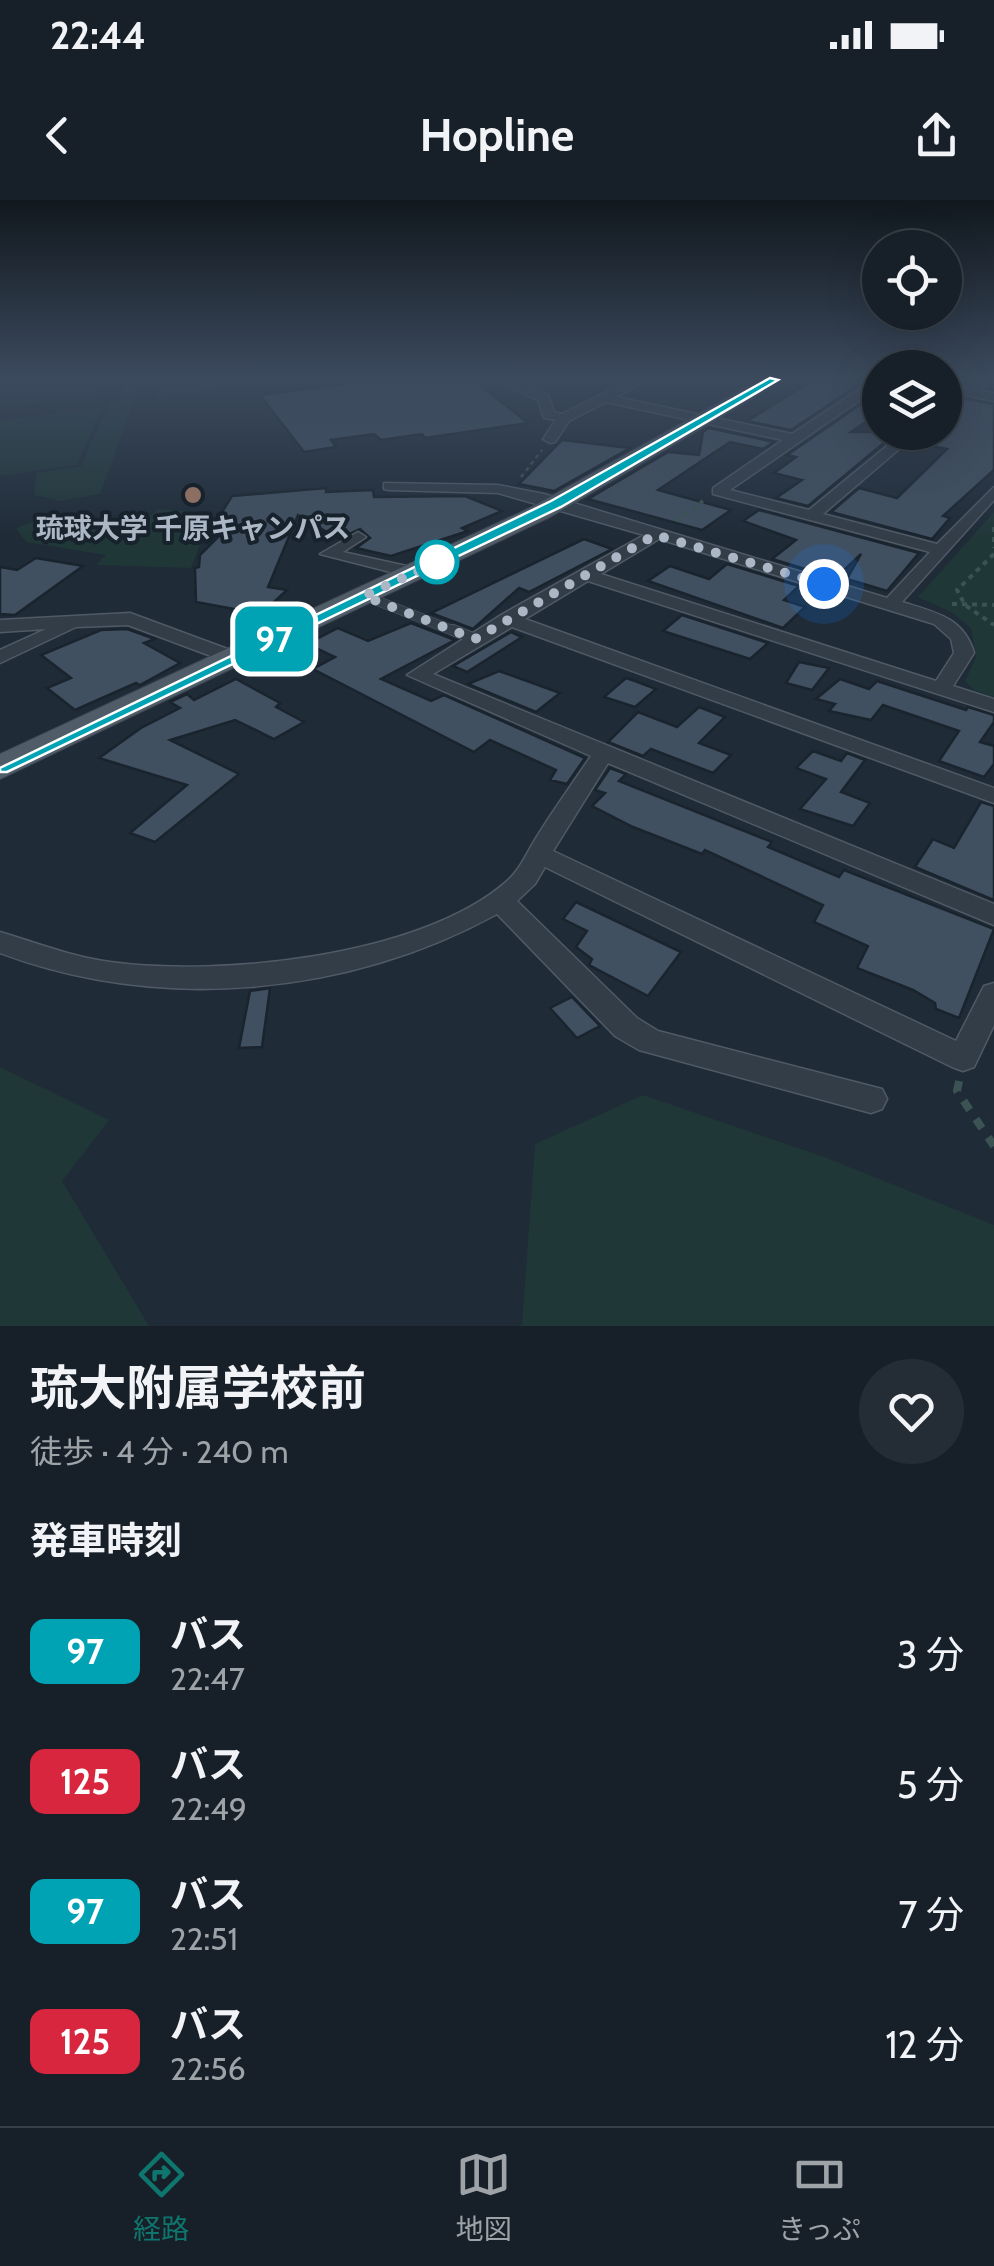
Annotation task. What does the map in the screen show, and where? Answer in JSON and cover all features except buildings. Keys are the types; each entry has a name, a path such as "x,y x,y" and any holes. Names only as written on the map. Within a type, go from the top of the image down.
{"main road":[{"path":"0,768 556,504 683,433"}],"street":[{"path":"550,439 554,433"},
{"path":"767,433 795,439"},
{"path":"718,491 805,433"},
{"path":"811,516 891,450"},
{"path":"388,486 498,489 941,620 960,637 964,653 942,688"},
{"path":"411,487 416,509"},
{"path":"892,603 994,490"},
{"path":"718,491 938,549"},
{"path":"655,535 417,676 994,915"},
{"path":"358,537 328,554 414,573"},
{"path":"589,576 994,706"},
{"path":"0,626 130,619 234,658"},
{"path":"508,619 994,796"},
{"path":"0,657 75,622"},
{"path":"0,942 86,972 165,978 256,974 355,962 434,935 500,901 524,881 603,754"},
{"path":"539,854 962,1058 994,994"},
{"path":"500,901 626,1027 650,1040 871,1099"}],"lane":[{"path":"364,596 475,639"}],"path":[{"path":"520,479 550,439"},
{"path":"655,535 718,491"},
{"path":"994,526 994,551 986,566 962,581 957,590 965,605 994,625"},
{"path":"962,1058 957,1092 994,1146"}],"green space":[{"path":"0,433 91,433 77,465 0,476"},
{"path":"96,433 123,433 100,494 60,501 34,495 36,473 81,466"},
{"path":"158,509 212,513 191,568 96,565 106,555 26,542 16,528 34,521 131,533"},
{"path":"994,512 994,697 974,690 965,681 976,657 971,628 953,613 918,597"},
{"path":"0,1067 109,1120 62,1181 149,1326 0,1326"},
{"path":"643,1095 827,1158 994,1225 994,1326 518,1326 522,1325 535,1144"}],"bus line":[{"name":"97","path":"0,768 556,504 683,433"}],"place":[{"name":"琉球大学 千原キャンパス","path":"193,495"}],"route":[{"path":"437,562 444,559 364,596 475,639 655,535 824,584"}]}
